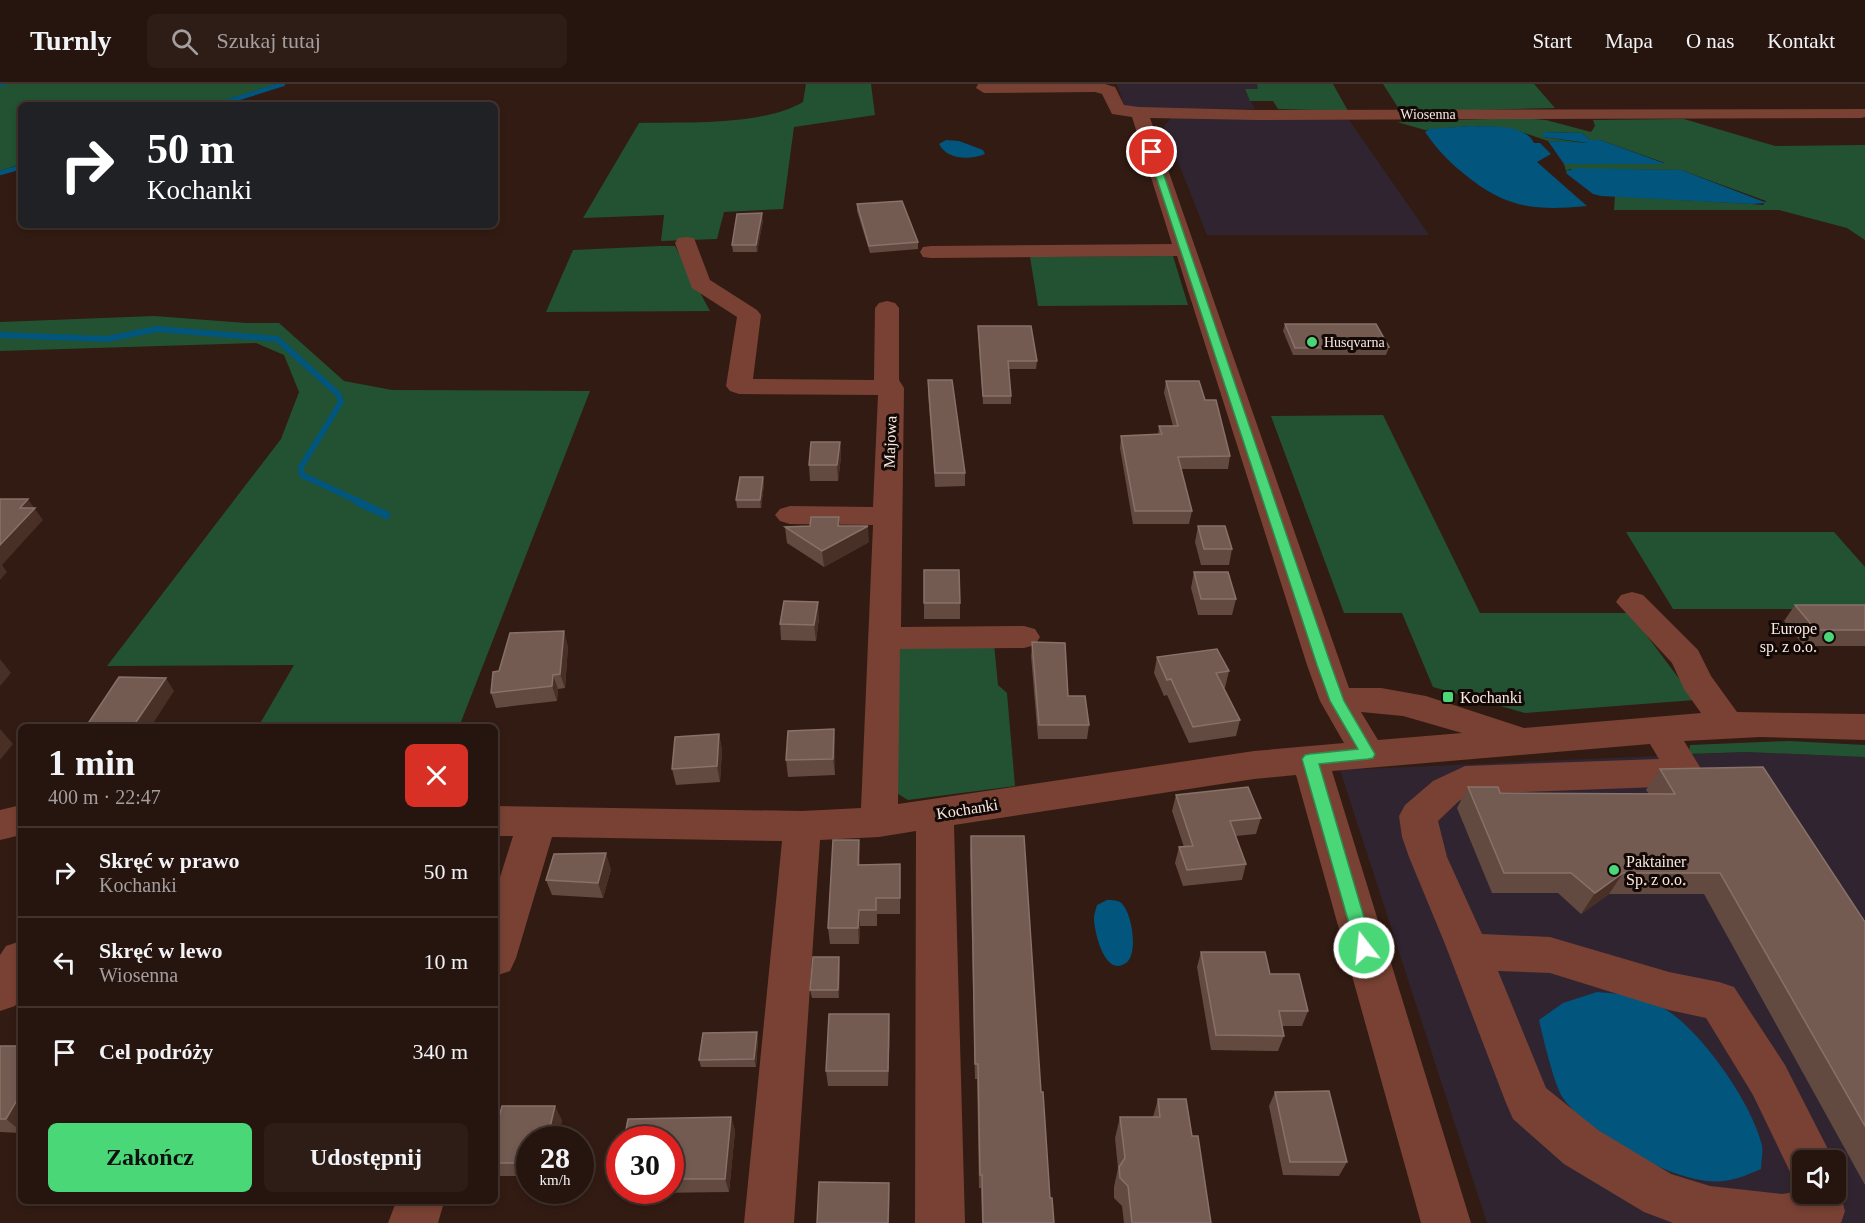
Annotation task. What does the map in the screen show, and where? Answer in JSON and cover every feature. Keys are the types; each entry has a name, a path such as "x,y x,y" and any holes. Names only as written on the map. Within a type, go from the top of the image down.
{"street":[{"path":"984,88 1097,87 1109,91 1118,110 1139,112 1337,701 1368,754"},
{"name":"Wiosenna","path":"1139,112 1257,115 1861,113"},
{"path":"686,243 700,283 749,315 739,386 891,388"},
{"path":"931,252 1185,249"},
{"name":"Majowa","path":"879,822 891,388 886,380 887,308"},
{"path":"790,515 887,516"},
{"path":"1632,602 1686,658 1695,681 1728,725"},
{"path":"884,638 1024,637"},
{"path":"1337,701 1358,698 1381,700 1442,714 1524,740"},
{"name":"Kochanki","path":"498,821 802,826 879,822 1254,765 1310,759 1659,729 1760,723 1865,727"},
{"path":"1659,729 1685,772 1465,780 1446,791 1418,816 1421,837 1528,1103 1581,1147 1661,1195 1710,1210 1782,1219 1821,1211 1820,1204"},
{"path":"1310,759 1446,1223"},
{"path":"935,814 939,1223"},
{"path":"498,948 537,822"},
{"path":"769,1223 802,826"},
{"path":"1469,952 1550,955 1669,991 1719,1001 1769,1080 1804,1150"},
{"path":"0,992 18,964"},
{"path":"413,1223 419,1204"}],"shaded area":[{"path":"1117,84 1257,84 1259,89 1245,90 1255,109 1125,108"},
{"path":"1172,117 1349,120 1429,235 1207,235 1164,126"},
{"path":"1746,752 1865,757 1865,1223 1487,1223 1340,770"}],"green space":[{"path":"0,84 277,84 220,102 18,102 18,165 0,171"},
{"path":"806,84 871,84 875,115 794,127 783,209 724,212 717,239 661,241 664,215 583,218 639,123 723,121 767,115 803,102"},
{"path":"1257,84 1333,84 1348,111 1278,109 1273,101 1250,101 1245,89 1258,89"},
{"path":"1383,84 1534,84 1555,108 1401,112"},
{"path":"1520,118 1546,120 1591,132 1595,126 1593,120 1684,119 1775,146 1865,145 1865,240 1847,228 1779,210 1614,210 1615,196 1763,205 1766,201 1681,170 1570,169 1566,171 1564,164 1665,163 1600,140 1590,140 1582,133 1547,132 1543,137 1590,144 1548,141 1499,127 1470,126 1425,130 1397,122"},
{"path":"675,246 710,311 546,312 573,250"},
{"path":"1173,256 1188,305 1038,306 1030,257"},
{"path":"154,316 246,323 279,323 344,381 392,390 590,391 460,724 260,724 294,665 107,666 281,439 299,392 284,355 256,343 0,351 0,322"},
{"path":"1383,415 1480,613 1630,613 1695,700 1525,713 1433,687 1402,613 1344,613 1271,416"},
{"path":"1626,532 1834,532 1865,567 1865,609 1673,609"},
{"path":"994,644 998,685 1007,693 1015,786 908,800 895,792 899,650 908,645"},
{"path":"1789,741 1865,745 1865,757 1746,752 1689,754 1690,745"}],"water":[{"path":"1470,126 1514,129 1522,132 1534,143 1540,143 1551,154 1537,162 1587,206 1535,207 1492,194 1442,154 1425,132 1429,129"},
{"path":"1543,132 1582,133 1590,140 1600,140 1666,164 1564,164 1548,141 1589,143 1543,137"},
{"path":"946,140 959,141 983,150 985,154 966,158 953,156 939,144"},
{"path":"1576,168 1681,170 1767,203 1601,196 1593,194 1567,174 1566,171"},
{"path":"1107,900 1120,902 1131,922 1132,951 1126,963 1119,966 1112,964 1102,951 1095,925 1094,916 1097,905"},
{"path":"1597,992 1625,995 1651,1002 1668,1011 1696,1035 1724,1070 1747,1107 1762,1145 1761,1169 1742,1177 1722,1181 1690,1178 1629,1152 1590,1126 1575,1112 1563,1098 1556,1083 1539,1020 1563,1003"}],"building":[{"path":"902,201 918,242 869,246 857,204"},
{"path":"762,213 756,245 732,245 737,214"},
{"path":"1285,324 1376,324 1389,347 1295,348"},
{"path":"978,326 1031,326 1037,361 1008,361 1011,396 983,396"},
{"path":"928,380 952,380 965,473 935,473"},
{"path":"1166,381 1199,381 1205,400 1216,400 1230,456 1178,457 1192,511 1135,511 1121,436 1162,434 1159,426 1178,426"},
{"path":"811,442 840,442 837,465 809,465"},
{"path":"740,477 763,477 760,500 736,500"},
{"path":"0,499 28,499 20,508 35,508 0,545"},
{"path":"811,517 839,517 838,526 868,526 822,551 785,527 810,526"},
{"path":"1198,526 1225,526 1232,549 1204,549"},
{"path":"924,570 959,570 960,603 924,603"},
{"path":"1194,572 1228,572 1236,599 1201,599"},
{"path":"784,601 818,602 814,625 780,624"},
{"path":"1795,605 1865,605 1865,630 1816,630"},
{"path":"564,631 560,674 553,675 552,686 491,693 493,672 499,671 510,633"},
{"path":"1032,642 1065,643 1068,696 1085,696 1089,725 1039,725"},
{"path":"1217,649 1229,671 1216,673 1240,720 1193,727 1171,679 1167,680 1157,657"},
{"path":"119,677 166,678 135,724 88,724"},
{"path":"834,729 833,759 786,760 788,731"},
{"path":"719,734 717,766 672,769 675,737"},
{"path":"1763,767 1865,922 1865,1126 1720,873 1623,873 1595,893 1571,873 1504,873 1468,787 1498,787 1500,793 1675,794 1660,769"},
{"path":"1248,787 1261,818 1230,821 1246,864 1187,870 1179,847 1193,846 1176,795"},
{"path":"971,836 1024,836 1041,1092 1043,1092 1050,1198 1052,1198 1054,1223 983,1223 978,1064 975,1064"},
{"path":"833,840 859,840 858,865 900,864 900,898 876,898 876,910 859,910 858,928 828,928"},
{"path":"606,853 598,883 546,880 554,854"},
{"path":"1201,952 1265,952 1270,974 1299,974 1308,1011 1279,1011 1284,1036 1216,1035"},
{"path":"813,957 839,957 838,990 810,990"},
{"path":"829,1014 889,1014 888,1071 826,1071"},
{"path":"757,1032 754,1059 699,1060 703,1033"},
{"path":"0,1046 18,1046 18,1098 6,1119 0,1119"},
{"path":"1329,1091 1347,1162 1290,1162 1275,1092"},
{"path":"1158,1099 1186,1099 1192,1136 1198,1136 1211,1223 1132,1223 1128,1186 1120,1178 1119,1167 1125,1158 1120,1117 1160,1117"},
{"path":"502,1106 555,1106 550,1126 516,1126 516,1163 498,1163 498,1121"},
{"path":"731,1117 725,1179 684,1179 684,1126 627,1126 628,1119"},
{"path":"819,1182 889,1183 888,1223 817,1223"}],"waterway":[{"path":"226,102 283,84"},
{"path":"0,173 18,168"},
{"path":"0,335 107,339 157,329 277,339 338,394 341,402 301,467 302,475 362,503"},
{"path":"358,502 386,515"}],"place":[{"name":"Husqvarna","path":"1312,342"},
{"name":"Europe sp. z o.o.","path":"1829,637"},
{"name":"Kochanki","path":"1448,697"},
{"name":"Paktainer Sp. z o.o.","path":"1614,870"}],"route":[{"path":"1152,152 1324,665 1337,701 1368,754 1310,759 1364,948"}]}
